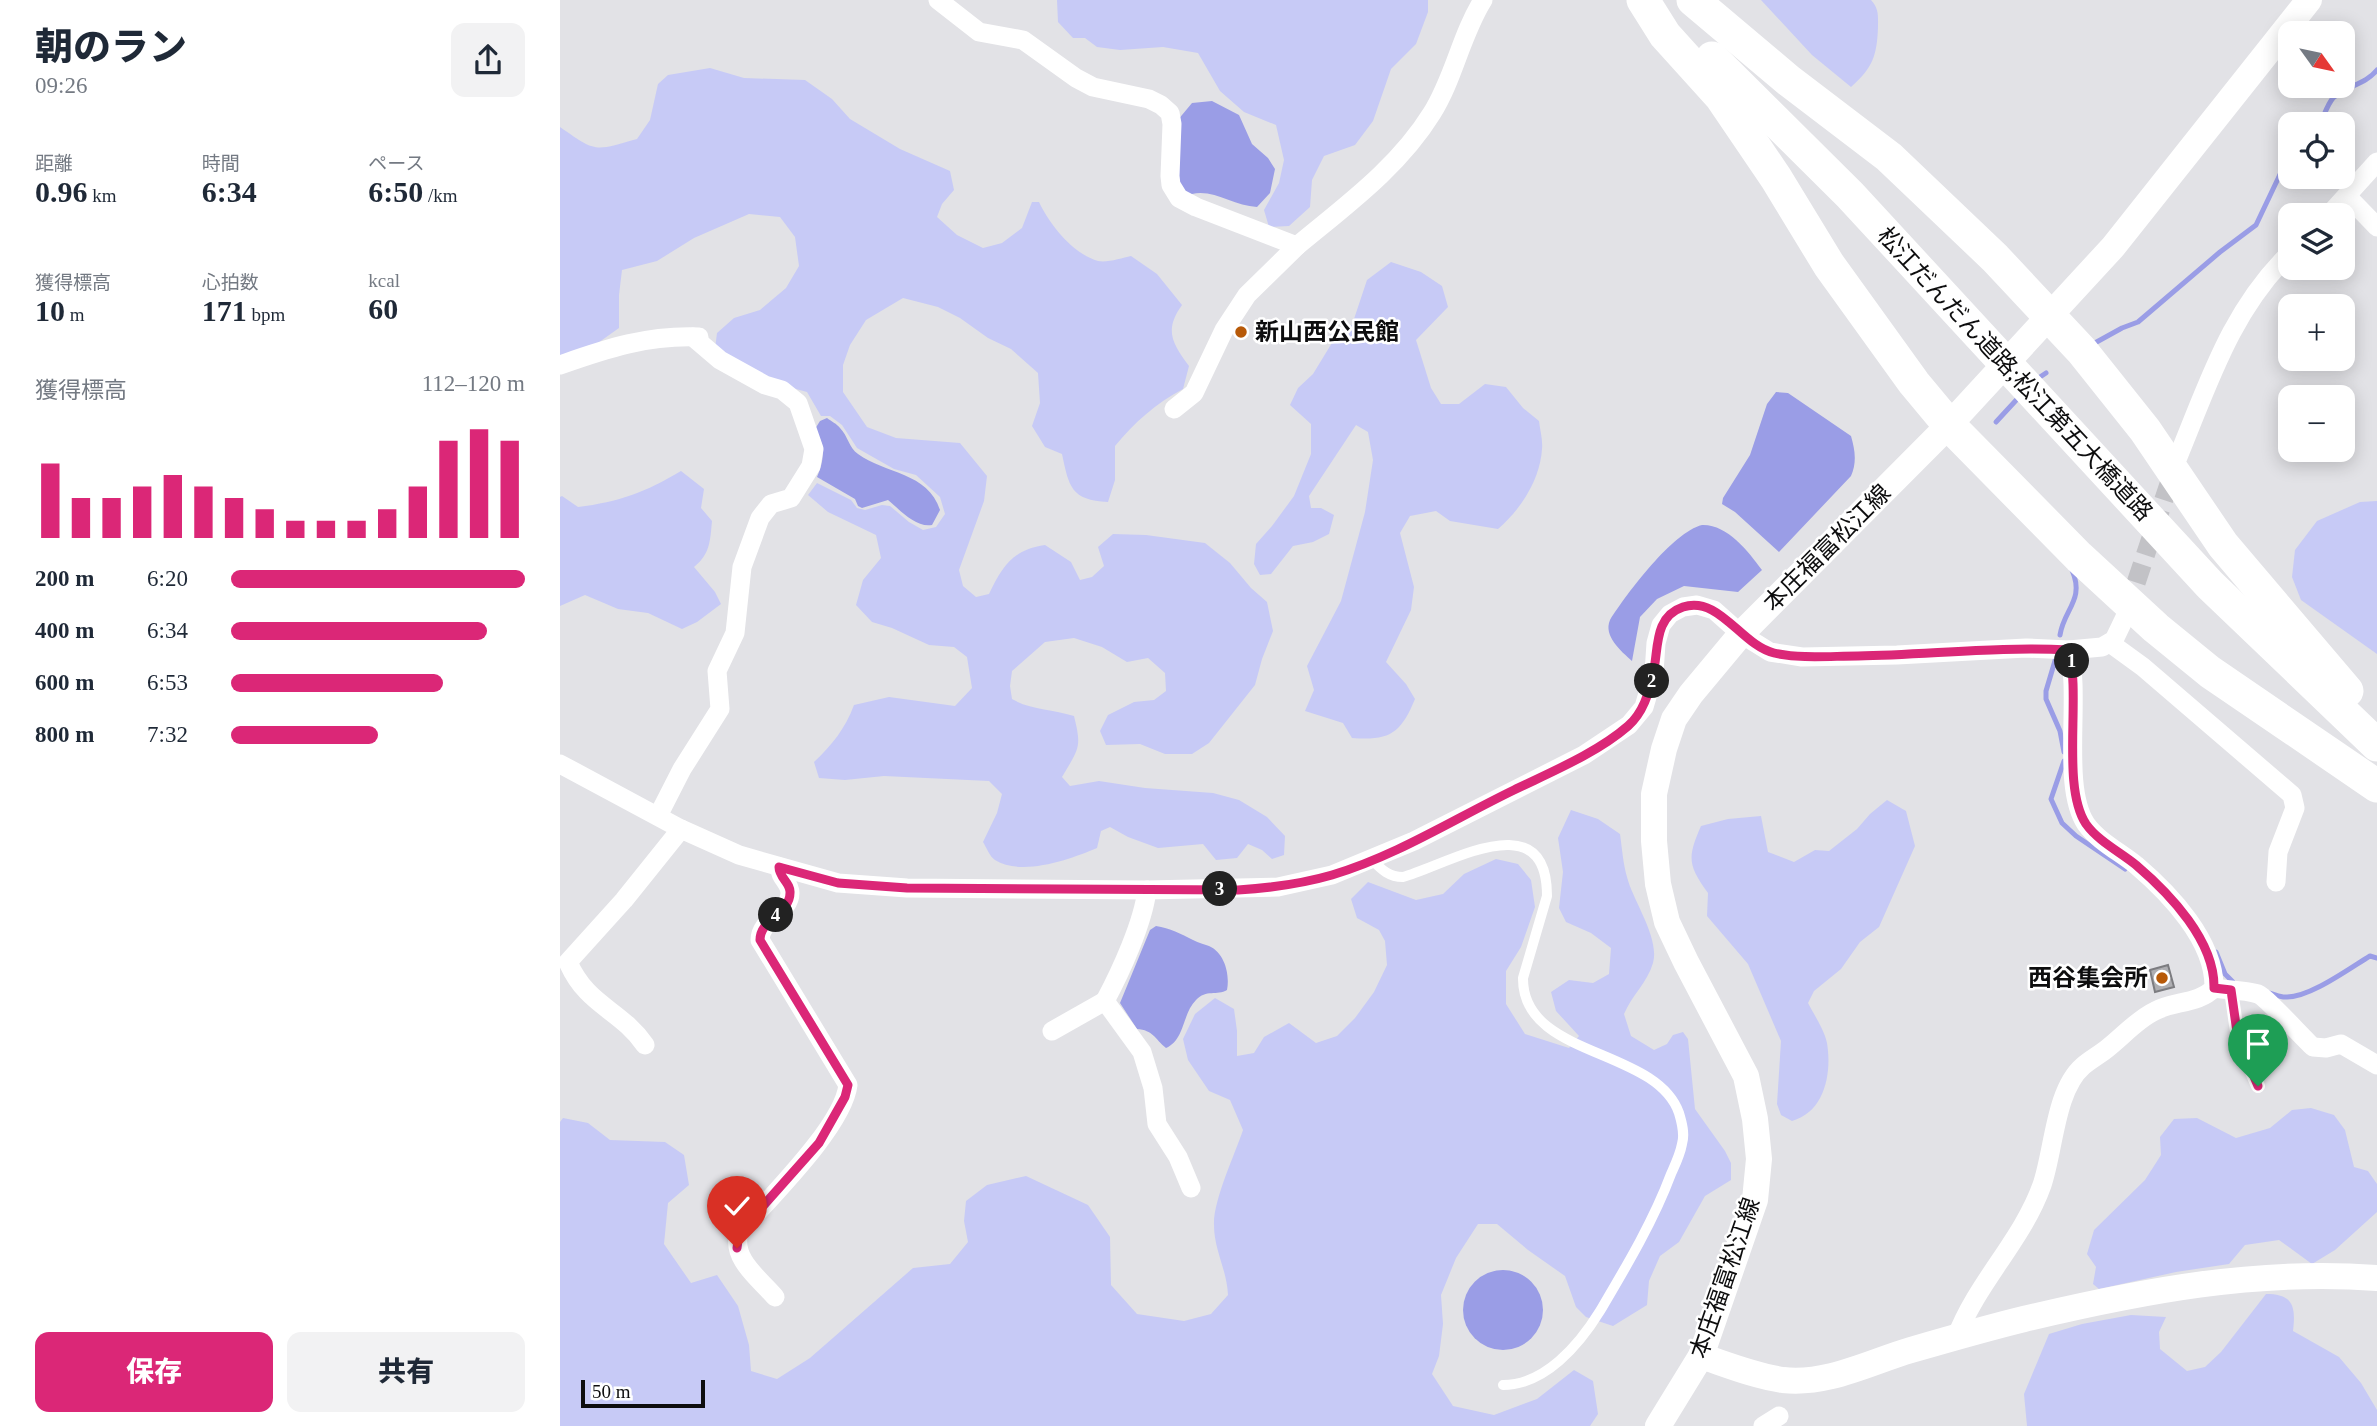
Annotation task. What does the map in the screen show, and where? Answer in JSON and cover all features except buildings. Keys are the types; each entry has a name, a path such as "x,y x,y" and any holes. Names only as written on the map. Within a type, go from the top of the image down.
{"highway":[{"path":"1643,0 1665,35 1721,97 1776,178 1829,265 1914,383 1949,425 2079,557 2157,628 2210,672 2377,786"},
{"name":"松江だんだん道路;松江第五大橋道路","path":"1654,0 1850,195 2210,585 2377,746"},
{"path":"1693,0 1788,80 1889,157 1957,219 2082,351 2145,430 2223,545 2377,722"}],"main road":[{"name":"本庄福富松江線","path":"1658,1426 1701,1356 1755,1200 1759,1159 1755,1119 1746,1076 1667,922 1658,884 1654,841 1654,793 1674,719 1691,694 1741,634 1949,425 2113,247 2309,0"},
{"path":"1701,1356 1744,1371 1784,1380 1818,1378 1863,1368 1909,1351 2045,1315 2210,1282 2284,1276 2343,1275 2377,1278"}],"street":[{"path":"938,0 979,32 1023,40 1093,87 1149,99 1160,105 1170,113 1170,176 1171,184 1179,198 1297,246"},
{"path":"1174,409 1194,393 1224,330 1247,295 1297,246 1372,184 1419,131 1432,113 1450,78 1472,17 1483,0"},
{"path":"2342,203 2377,162"},
{"path":"2348,197 2377,227"},
{"path":"2178,457 2226,340 2242,311 2278,266"},
{"path":"560,365 638,341 668,336 696,337 720,360 765,385 792,396 799,403 814,449 811,466 791,498 771,503 760,519 742,567 735,633 717,671 720,709 682,769 658,816"},
{"path":"560,764 681,829 739,855 838,883 907,888 1238,890 1278,887 1332,875 1372,860 1584,755 1629,725 1644,707 1654,673 1661,625 1676,610 1683,607 1697,605 1714,610 1741,634 1770,652 1802,657 2102,647 2118,634 2126,615"},
{"path":"2110,643 2143,667 2292,795 2295,808 2278,852 2276,882"},
{"path":"2069,650 2073,673 2075,785 2082,816 2093,832 2136,865 2190,923 2201,939 2222,989"},
{"path":"645,1045 628,1025 584,990 568,962 624,900 681,829"},
{"path":"775,1297 741,1259 737,1248 739,1233 819,1143 845,1097 848,1085 760,940 762,929 782,909 790,896 790,888 779,873 779,867"},
{"path":"1052,1031 1105,1001 1115,984 1145,906 1147,890"},
{"path":"1956,1338 1977,1293 2033,1209 2046,1173 2060,1111 2071,1079 2082,1067 2155,1010 2222,989 2258,994 2269,1000 2274,1009 2313,1047 2326,1048 2341,1044 2377,1065"},
{"path":"1105,1001 1142,1052 1153,1088 1157,1124 1178,1157 1191,1188"}],"lane":[{"path":"1372,860 1384,872 1394,877 1403,877 1497,844 1525,847 1535,856 1547,882 1547,896 1523,978 1523,991 1534,1014 1565,1037 1655,1081 1670,1095 1683,1125 1683,1144 1661,1201 1586,1334 1564,1356 1536,1377 1518,1385 1503,1385"},
{"path":"2222,989 2238,1039 2258,1086"}],"shaded area":[{"path":"1057,0 1428,0 1428,12 1416,44 1391,69 1373,121 1355,145 1324,156 1312,180 1310,207 1289,226 1269,227 1264,210 1279,183 1284,160 1276,125 1244,112 1220,91 1198,53 1163,47 1120,50 1097,47 1085,38 1073,38 1058,22"},
{"path":"1761,0 1871,0 1877,9 1878,27 1875,53 1869,67 1851,87 1812,55"},
{"path":"710,68 744,78 805,80 832,99 850,119 900,149 950,171 954,190 942,204 937,217 957,235 983,248 1002,243 1022,228 1032,202 1039,202 1056,229 1079,252 1098,261 1131,256 1157,274 1182,305 1173,322 1172,336 1189,366 1183,389 1146,414 1115,446 1115,480 1108,502 1086,498 1074,490 1062,454 1045,447 1032,426 1040,403 1038,373 1011,349 938,307 903,298 866,320 850,345 843,365 843,392 867,427 896,438 960,443 987,476 984,501 959,570 963,586 976,597 989,594 1004,567 1017,555 1045,545 1071,562 1080,580 1092,577 1104,566 1098,547 1113,534 1146,535 1205,543 1230,563 1267,602 1273,631 1255,685 1209,743 1192,754 1165,754 1140,744 1106,745 1100,731 1108,715 1134,702 1154,700 1166,691 1165,673 1148,658 1127,662 1102,647 1074,638 1045,642 1012,671 1012,699 1074,716 1078,735 1077,748 1062,777 1070,786 1099,781 1145,788 1213,793 1239,800 1267,817 1285,836 1284,855 1272,859 1262,850 1248,844 1237,858 1216,860 1203,844 1158,848 1110,827 1101,831 1097,848 1074,857 1032,867 1006,865 993,859 983,842 997,813 1002,794 989,781 884,776 845,780 819,778 814,762 837,736 854,705 889,697 955,706 972,688 967,657 954,647 929,645 872,622 856,605 863,580 881,558 876,535 828,512 808,495 817,483 851,500 857,508 865,510 882,505 890,506 923,530 936,527 945,514 940,497 916,475 894,469 857,448 842,425 830,416 821,416 807,392 774,383 715,349 717,333 734,318 760,310 786,288 799,266 795,237 780,217 749,214 694,238 657,261 622,270 619,328 588,350 560,355 560,127 582,142 596,147 637,139 650,120 658,84 668,75"},
{"path":"1391,262 1421,272 1442,286 1448,307 1416,340 1431,388 1441,404 1459,404 1485,384 1506,387 1523,408 1539,421 1542,449 1538,472 1528,493 1498,529 1450,521 1436,511 1410,516 1400,533 1414,587 1411,610 1386,662 1406,684 1415,699 1399,727 1385,736 1365,739 1352,738 1343,723 1305,711 1314,690 1307,666 1341,601 1365,512 1373,460 1368,432 1356,425 1309,496 1311,508 1321,508 1334,515 1329,534 1313,542 1293,546 1271,574 1260,575 1254,564 1256,544 1294,496 1311,454 1311,424 1290,405 1298,388 1313,374 1338,333 1352,325 1367,280"},
{"path":"681,471 704,489 701,508 712,521 711,535 706,552 694,567 715,592 721,604 697,622 682,629 648,613 618,609 585,595 560,606 560,497 578,507 606,502 644,490"},
{"path":"2377,501 2377,654 2301,600 2292,577 2295,550 2317,521 2360,502"},
{"path":"1887,800 1906,811 1915,846 1879,927 1860,942 1841,969 1814,991 1808,1003 1827,1043 1827,1078 1824,1090 1812,1109 1792,1121 1781,1115 1777,1104 1781,1041 1748,964 1707,916 1708,893 1693,868 1693,846 1701,826 1728,819 1761,816 1768,852 1794,862 1815,850 1829,851"},
{"path":"1571,810 1598,819 1620,834 1627,877 1653,942 1654,953 1650,970 1624,1014 1631,1036 1654,1050 1667,1044 1673,1035 1683,1032 1688,1039 1695,1109 1725,1151 1731,1163 1731,1180 1705,1196 1679,1242 1660,1256 1649,1281 1647,1305 1613,1326 1586,1317 1576,1307 1565,1276 1497,1224 1478,1224 1456,1258 1441,1295 1443,1324 1439,1356 1432,1374 1453,1406 1494,1415 1537,1399 1574,1370 1593,1381 1598,1414 1590,1426 560,1426 560,1122 563,1118 588,1123 610,1140 665,1142 684,1155 689,1185 668,1203 664,1244 691,1283 717,1275 738,1306 749,1345 751,1371 777,1379 810,1358 913,1268 950,1264 968,1242 964,1221 966,1201 987,1185 1026,1176 1088,1205 1110,1237 1111,1285 1137,1314 1184,1321 1211,1314 1228,1295 1214,1225 1221,1191 1243,1130 1230,1100 1209,1091 1188,1060 1183,1039 1195,1014 1215,998 1234,1009 1237,1056 1254,1053 1264,1037 1289,1023 1316,1043 1337,1036 1355,1018 1374,992 1387,965 1385,941 1379,930 1357,918 1351,899 1368,882 1416,900 1443,894 1464,874 1496,859 1518,864 1531,880 1535,907 1521,947 1506,971 1506,1004 1525,1034 1569,1048 1579,1036 1556,1011 1551,992 1569,980 1593,983 1609,974 1611,948 1591,933 1566,922 1559,908 1563,872 1558,838"},
{"path":"2311,1108 2334,1115 2345,1130 2354,1167 2368,1171 2377,1184 2377,1212 2335,1250 2312,1264 2279,1240 2245,1245 2229,1264 2176,1272 2099,1289 2093,1284 2096,1267 2087,1254 2094,1230 2145,1180 2161,1155 2160,1137 2174,1119 2197,1118 2236,1138 2270,1128 2292,1110"},
{"path":"2266,1294 2287,1299 2293,1308 2293,1331 2339,1357 2361,1383 2377,1410 2377,1426 2027,1426 2024,1394 2049,1334 2082,1324 2131,1315 2166,1317 2159,1332 2160,1349 2187,1371 2205,1367 2221,1352"}],"water":[{"path":"1212,101 1239,115 1252,144 1268,158 1275,169 1270,193 1257,207 1200,193 1192,194 1188,199 1177,187 1177,121 1192,103"},
{"path":"1776,392 1788,393 1851,436 1855,456 1851,476 1779,552 1735,512 1722,504 1723,498 1750,455 1767,404"},
{"path":"827,418 840,428 858,454 905,475 926,488 940,510 932,525 914,521 888,500 862,508 855,499 817,477 823,452 815,429 820,421"},
{"path":"1702,525 1720,529 1728,534 1762,570 1738,592 1684,586 1657,599 1640,617 1632,661 1611,637 1608,626 1610,620 1627,595 1665,551 1690,530"},
{"path":"1156,926 1175,931 1214,949 1223,959 1228,978 1227,990 1204,995 1196,1000 1177,1039 1166,1048 1150,1033 1137,1029 1120,1003 1150,930"},
{"path":"1503,1270 1518,1273 1531,1282 1540,1295 1543,1310 1540,1325 1531,1338 1518,1347 1503,1350 1488,1347 1475,1338 1466,1325 1463,1310 1466,1295 1475,1282 1488,1273"}],"waterway":[{"path":"2325,112 2333,98 2367,79 2377,70"},
{"path":"2093,344 2138,322 2256,225 2278,179"},
{"path":"2037,379 2046,373"},
{"path":"1996,422 2020,396"},
{"path":"2060,635 2075,597 2072,570"},
{"path":"2057,654 2046,699 2060,731 2064,752"},
{"path":"2064,761 2051,799 2062,823 2076,836 2125,869"},
{"path":"2216,952 2225,974 2233,982"},
{"path":"2269,993 2285,997 2305,993 2329,982 2370,956 2377,958"}],"tunnel":[{"path":"2127,610 2174,469"}],"place":[{"name":"新山西公民館","path":"1241,332"},
{"name":"西谷集会所","path":"2162,978"}],"route":[{"path":"737,1248 739,1233 819,1143 845,1097 848,1085 760,940 762,929 782,909 790,896 790,888 779,873 779,867 838,883 907,888 1238,890 1278,887 1332,875 1414,841 1584,755 1629,725 1644,707 1654,673 1661,625 1671,614 1683,607 1697,605 1714,610 1741,634 1770,652 1802,657 2026,648 2069,650 2073,673 2075,785 2082,816 2093,832 2150,879 2201,939 2213,975 2214,988 2231,990 2238,1039 2258,1086"}]}
